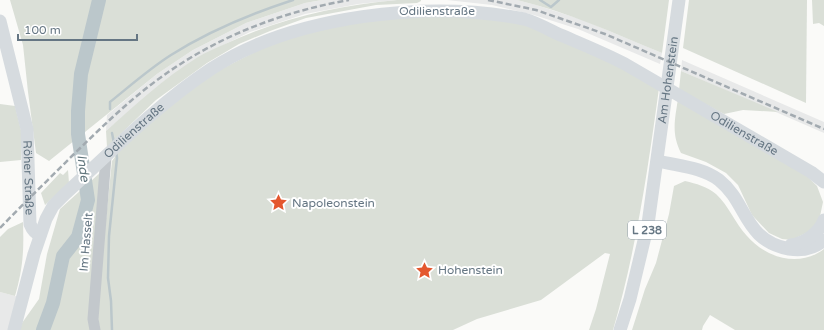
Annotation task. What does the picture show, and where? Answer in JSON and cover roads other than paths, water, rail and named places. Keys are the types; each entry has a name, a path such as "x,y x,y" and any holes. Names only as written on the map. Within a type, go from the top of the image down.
{"main road":[{"name":"Am Hohenstein","path":"620,330 630,299 648,224 658,161 679,0"},
{"name":"Odilienstraße","path":"40,235 53,206 160,108 190,83 230,58 270,39 304,27 353,16 399,10 467,10 498,14 525,20 601,52 625,64 810,172 824,182"},
{"name":"Röher Straße","path":"0,21 27,129 29,212 32,228 40,235"},
{"path":"658,161 704,171 720,181 728,189 754,228 762,237 779,246 798,250 807,249 824,240"},
{"path":"29,212 34,215 41,214 53,206"},
{"path":"779,246 793,245 805,241 815,233 824,220"},
{"path":"14,330 40,235"}],"street":[{"name":"Im Hasselt","path":"95,330 93,319 109,154"}],"waterway":[{"name":"Inde","path":"43,330 53,303 63,256 78,237 88,200 78,134 78,111 81,74 99,0"},
{"path":"110,109 110,102 155,66 185,46 230,24 293,0"},
{"path":"540,0 551,7 559,0"},
{"path":"112,133 114,143"},
{"path":"112,330 111,301 108,278 109,236 117,158 116,151"}],"railway":[{"path":"0,228 115,115 148,87 181,63 226,38 250,28 299,11 349,0"},
{"path":"488,0 536,10 605,34 824,129"}],"place":[{"name":"Napoleonstein","path":"279,203"},
{"name":"Hohenstein","path":"425,270"}]}
